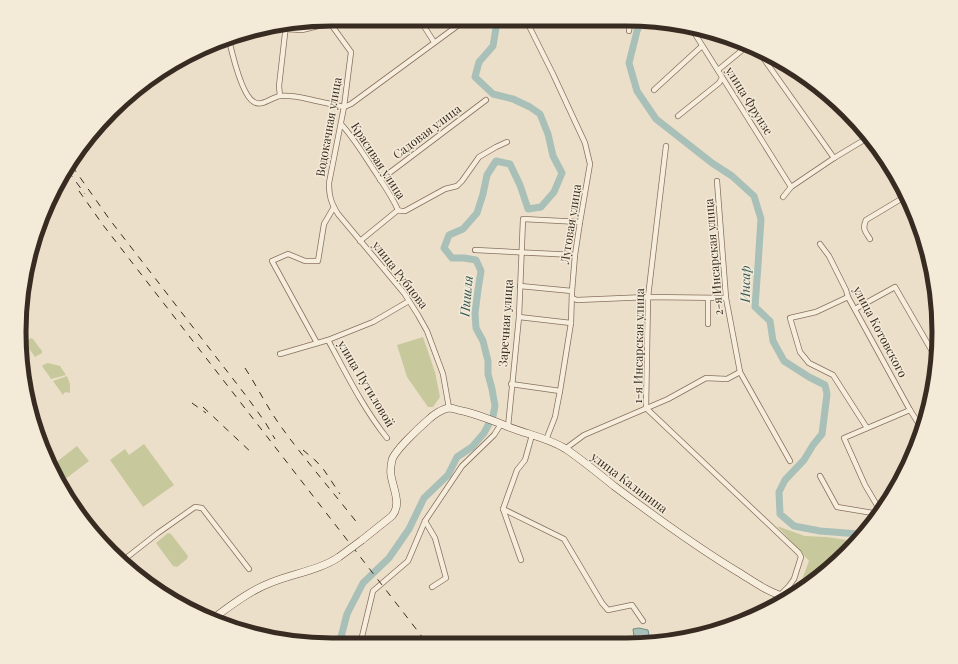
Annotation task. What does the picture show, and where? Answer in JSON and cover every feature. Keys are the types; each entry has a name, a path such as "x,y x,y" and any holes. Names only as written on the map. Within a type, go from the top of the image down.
{"main road":[{"name":"улица Калинина","path":"449,408 466,411 481,416 546,440 565,449 660,520 725,565 780,596"},
{"path":"217,616 242,598 268,583 317,567 339,557 392,516 397,506 391,475 391,467 396,452 428,420 439,412 449,408"}],"street":[{"name":"Водокачная улица","path":"332,26 351,52 344,107 329,183 329,194 334,207"},
{"path":"424,26 434,42"},
{"path":"229,44 241,80 248,96 253,102 263,102 280,96 293,96 344,107 351,104 457,26"},
{"name":"Луговая улица","path":"529,26 585,143 590,164 575,255 571,323 555,417 546,440"},
{"path":"629,31 630,26"},
{"path":"295,29 302,30 314,27"},
{"path":"280,96 279,86 285,30"},
{"name":"улица Фрунзе","path":"695,34 791,187"},
{"path":"654,90 702,46"},
{"path":"718,70 743,49"},
{"path":"764,60 834,158"},
{"path":"678,116 719,84 722,78"},
{"name":"Садовая улица","path":"380,180 486,100"},
{"name":"Красивая улица","path":"341,124 349,132 398,210"},
{"path":"783,197 791,187 864,140"},
{"path":"360,241 398,210 405,211 445,189 457,186 479,157 507,142"},
{"name":"1-я Инсарская улица","path":"666,146 648,297 646,408 799,553 801,557 794,579 784,594"},
{"name":"2-я Инсарская улица","path":"717,181 726,298 740,372 790,461"},
{"path":"870,239 864,230 866,220 901,199"},
{"path":"317,343 272,261 288,254 305,261 318,261 324,224 334,207"},
{"name":"улица Рубцова","path":"334,207 409,301 418,315 427,331 443,374 449,408"},
{"name":"Заречная улица","path":"502,425 511,384 519,317 523,219 580,222"},
{"name":"улица Котовского","path":"820,244 829,256 848,297 918,423"},
{"path":"475,250 575,255"},
{"path":"520,286 572,291"},
{"path":"855,309 895,287 931,350"},
{"path":"572,298 577,300 648,297 726,298"},
{"path":"848,297 816,312 790,318 800,352 809,363 833,375 867,428"},
{"path":"708,298 708,324"},
{"path":"280,354 328,340 373,322 409,301"},
{"path":"519,317 571,323"},
{"name":"улица Путиловой","path":"328,340 377,426 387,438"},
{"path":"565,449 584,435 668,399 706,378 727,379 740,372"},
{"path":"511,384 560,391"},
{"path":"877,507 864,485 844,438 910,410"},
{"path":"361,638 372,591 408,561 425,521 462,466 494,435 502,425"},
{"path":"521,560 503,509 517,470 525,460 532,435"},
{"path":"820,476 837,506 873,512"},
{"path":"126,558 195,507 202,508 249,569"},
{"path":"503,509 564,539 602,603 608,610 632,605 643,621"},
{"path":"425,521 434,538 446,578 432,587"}],"green space":[{"path":"423,337 435,372 440,397 433,407 428,407 407,377 397,345"},
{"path":"31,338 33,339 42,353 35,357 27,345 26,341"},
{"path":"48,363 60,366 66,375 51,379 42,366"},
{"path":"67,376 70,384 70,393 66,392 63,395 53,381"},
{"path":"144,444 174,485 143,507 110,460 125,449 129,455"},
{"path":"77,446 89,461 64,480 56,463"},
{"path":"777,526 805,536 850,540 828,562 801,582 809,561"},
{"path":"168,533 171,534 188,556 187,559 177,567 173,566 156,543"}],"water":[{"path":"639,628 648,630 649,637 634,638 633,629"}],"waterway":[{"name":"Пишля","path":"341,638 347,614 363,583 389,558 409,529 424,498 448,475 457,457 472,447 484,433 493,416 495,406 488,374 488,361 483,341 476,328 475,313 481,271 476,260 452,258 444,248 449,235 463,229 477,213 487,175 496,161 510,164 520,185 528,209 541,207 554,192 562,173 553,156 548,134 540,114 530,107 513,99 493,94 475,77 479,62 493,46 496,26"},
{"name":"Инсар","path":"639,27 629,63 637,91 656,119 712,163 732,176 754,196 761,219 755,307 770,321 773,341 784,361 825,385 827,394 822,434 804,460 785,480 779,492 780,514 794,526 820,531 856,534"}],"railway":[{"path":"74,169 110,220 247,397 275,439"},
{"path":"70,174 85,194"},
{"path":"79,191 103,225 423,638"},
{"path":"245,368 282,428 358,524"},
{"path":"192,403 206,413"},
{"path":"203,407 254,455"},
{"path":"303,450 324,470 340,494"}]}
